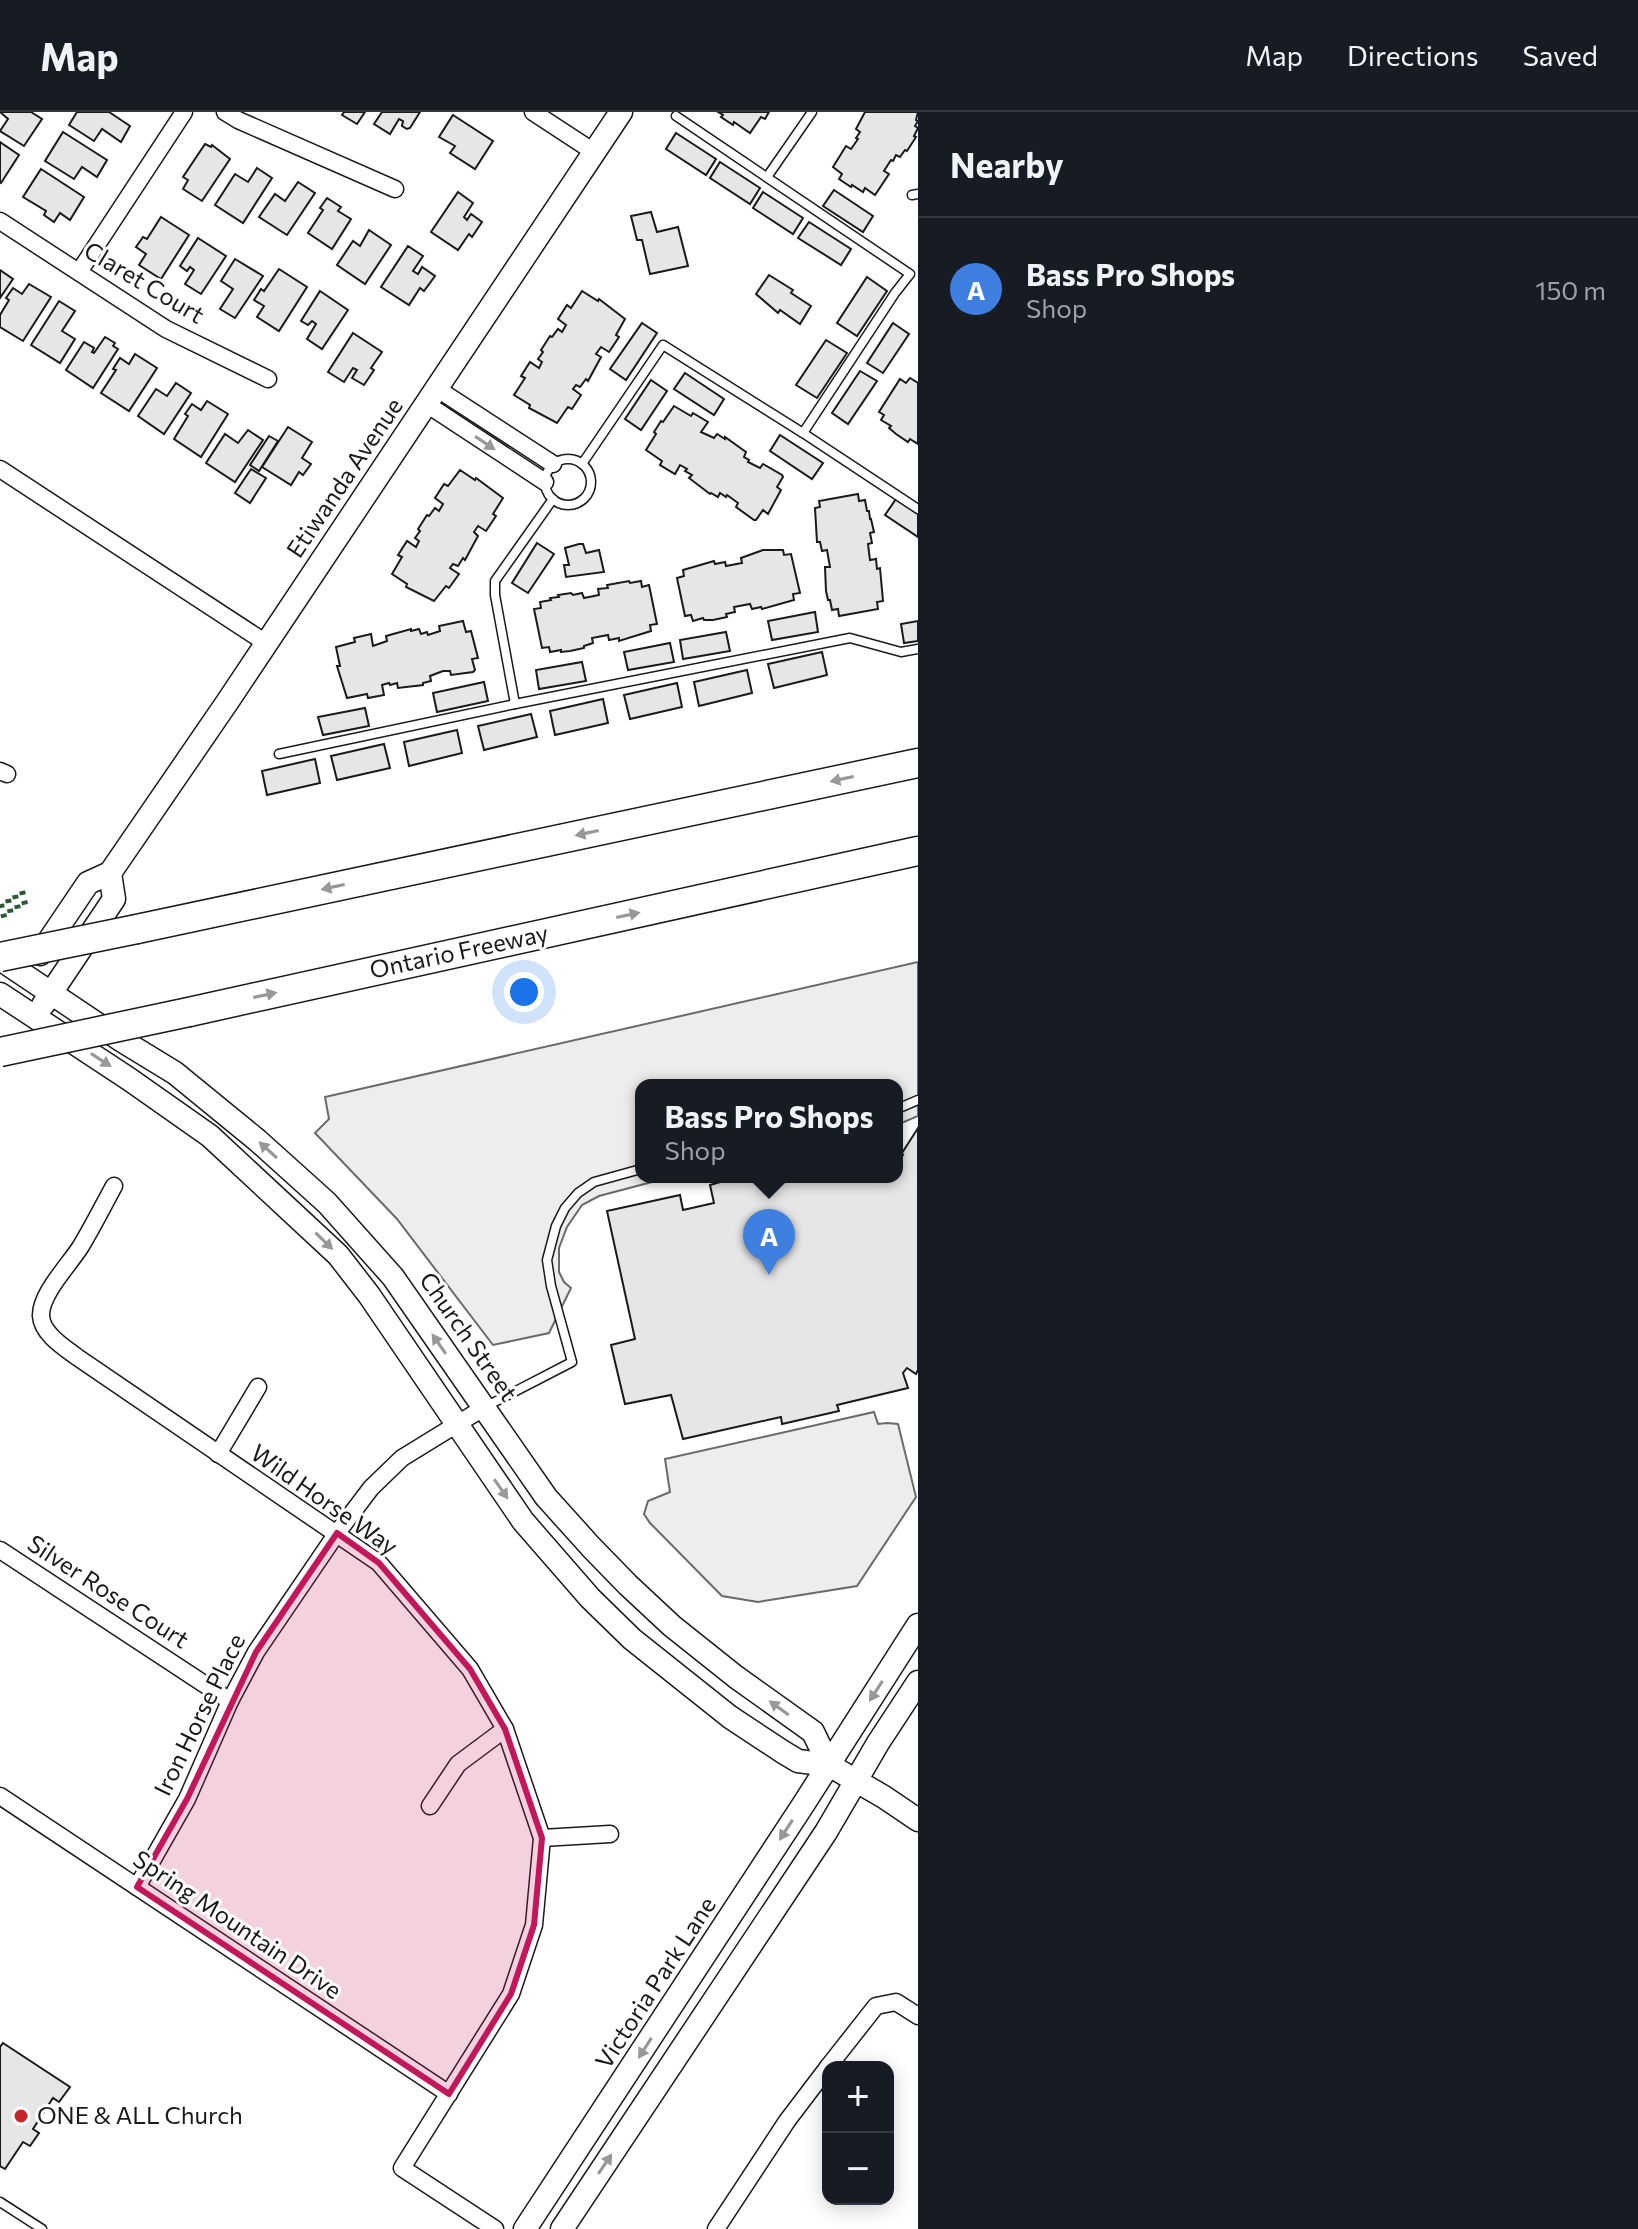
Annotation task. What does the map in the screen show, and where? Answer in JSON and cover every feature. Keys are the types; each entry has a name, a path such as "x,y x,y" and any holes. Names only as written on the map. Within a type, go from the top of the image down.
{"highway":[{"path":"0,958 918,763"},
{"name":"Ontario Freeway","path":"0,1052 918,851"}],"main road":[{"name":"Etiwanda Avenue","path":"4,1004 26,977 88,883 110,873 621,112"},
{"name":"Etiwanda Avenue","path":"0,1069 114,899 110,873"},
{"name":"Church Street","path":"0,958 50,994 175,1073 327,1203 393,1277 546,1497 628,1585 672,1626 813,1732 829,1765"},
{"path":"4,1004 35,1018 210,1136 338,1255 369,1295 523,1521 590,1598 632,1639 730,1717 783,1752 798,1761 829,1765 918,1820"},
{"name":"Victoria Park Lane","path":"525,2229 918,1625"},
{"path":"562,2229 826,1832 918,1682"}],"street":[{"path":"79,272 184,112"},
{"path":"225,112 395,189"},
{"path":"533,112 594,152"},
{"name":"Claret Court","path":"0,221 166,329 268,379"},
{"path":"431,396 553,464"},
{"path":"431,396 545,482"},
{"path":"0,469 266,643"},
{"name":"Wild Horse Way","path":"114,1186 80,1248 45,1300 41,1316 46,1328 57,1341 379,1563 470,1669 505,1729 542,1838 534,1925 511,1994 402,2168 495,2229"},
{"path":"218,1454 258,1387"},
{"name":"Iron Horse Place","path":"137,1887 187,1799 230,1701 256,1652 337,1533 371,1488 402,1458 485,1407"},
{"name":"Silver Rose Court","path":"0,1550 230,1701"},
{"path":"430,1806 458,1764 505,1729"},
{"name":"Spring Mountain Drive","path":"0,1796 449,2094"},
{"path":"542,1838 610,1834"},
{"path":"833,2061 876,2006 896,2002 918,2016"},
{"path":"719,2228 787,2121 822,2075"}],"lane":[{"path":"767,177 812,112"},
{"path":"676,116 910,274 803,433"},
{"path":"582,464 663,345 918,509"},
{"path":"567,459 582,464 591,481 587,494 578,503 558,503 548,494 546,475 553,464 567,459"},
{"path":"515,704 495,581 553,499"},
{"path":"279,754 850,638 901,652 918,649"},
{"path":"485,1407 572,1362 547,1260 556,1226 565,1208 578,1193 594,1182 635,1171"},
{"path":"0,2202 42,2229"}],"highlighted area":[{"path":"337,1533 379,1563 470,1669 505,1729 542,1838 534,1925 511,1994 449,2094 137,1887 187,1799 256,1652"}],"shaded area":[{"path":"918,962 918,1116 903,1122 903,1079 635,1079 635,1183 648,1183 599,1196 582,1205 567,1227 559,1248 559,1272 571,1288 549,1333 493,1345 397,1219 315,1133 329,1119 325,1097"},
{"path":"874,1412 878,1424 898,1424 916,1497 857,1586 758,1602 722,1596 644,1514 648,1501 670,1492 665,1459"}],"building":[{"path":"0,112 31,112 42,119 24,146 0,131 8,119"},
{"path":"77,112 109,112 130,126 121,142 102,129 94,141 69,125"},
{"path":"344,112 365,112 357,124 342,115"},
{"path":"382,112 420,112 410,128 402,126 403,121 399,119 390,134 374,124"},
{"path":"718,112 769,112 765,119 761,117 750,133 734,122 733,125"},
{"path":"865,112 918,112 916,137 907,151 891,160 884,171 889,174 875,195 865,188 863,192 851,187 839,179 842,174 833,167 846,146 851,149 858,139 860,132 856,129"},
{"path":"453,115 493,141 475,169 450,153 455,146 439,137"},
{"path":"63,132 107,160 97,177 82,167 74,179 45,161"},
{"path":"676,133 716,159 706,175 666,149"},
{"path":"0,142 19,155 1,183 0,182"},
{"path":"205,144 212,145 230,159 202,201 183,189 188,180 183,177"},
{"path":"720,162 760,188 750,204 710,178"},
{"path":"257,168 272,178 243,223 215,205 235,174 248,182"},
{"path":"41,169 84,197 70,220 60,213 54,222 44,215 46,211 23,197"},
{"path":"298,182 315,193 287,235 259,217 275,194 285,201"},
{"path":"834,190 873,216 863,232 823,206"},
{"path":"458,192 473,203 464,217 467,220 471,214 482,222 458,250 431,232"},
{"path":"763,192 803,218 793,234 753,208"},
{"path":"327,198 341,207 338,211 351,219 332,249 308,233"},
{"path":"651,212 657,232 678,227 688,266 650,274 642,240 637,240 631,216"},
{"path":"161,217 189,235 161,279 139,265 146,254 136,247 143,237 147,239"},
{"path":"809,222 851,249 841,265 798,238"},
{"path":"369,230 391,245 365,284 337,265 353,241 360,246"},
{"path":"198,238 226,256 201,294 185,284 194,270 190,267 187,271 180,266"},
{"path":"408,246 423,256 413,271 418,274 422,267 435,276 424,291 420,288 409,305 381,287"},
{"path":"235,259 263,276 235,318 220,309 233,289 221,281"},
{"path":"279,269 307,287 279,331 257,317 264,306 254,300"},
{"path":"0,270 13,279 0,298"},
{"path":"769,275 811,306 800,324 780,310 778,313 756,294"},
{"path":"867,277 887,291 857,336 837,323"},
{"path":"29,284 51,297 23,341 0,327 0,315 13,288 22,294"},
{"path":"320,291 348,310 322,349 307,339 316,324 312,321 308,325 301,321"},
{"path":"582,291 599,299 625,319 616,335 619,337 609,352 601,347 596,354 601,357 588,381 586,379 580,387 576,385 573,389 581,395 557,423 529,408 530,405 514,395 525,378 521,376 530,362 539,368 541,350 550,336 558,329 562,332 566,325 558,319 567,305 571,308"},
{"path":"59,301 75,311 62,331 75,339 60,363 31,345"},
{"path":"642,323 657,333 626,380 610,369"},
{"path":"893,323 909,334 883,373 867,363"},
{"path":"353,333 382,352 364,385 352,378 357,370 353,368 344,382 328,372"},
{"path":"105,337 118,349 93,388 66,370 84,342 94,348 94,353"},
{"path":"826,340 847,353 817,398 796,385"},
{"path":"135,354 157,368 129,411 101,393 120,358 129,364"},
{"path":"860,371 877,381 848,424 832,413"},
{"path":"685,373 724,399 714,415 674,389"},
{"path":"910,378 918,383 918,444 896,434 889,428 891,426 881,420 884,415 879,412 900,379 906,383"},
{"path":"651,380 667,391 641,430 625,419"},
{"path":"176,383 191,393 164,434 138,416 156,389 167,396"},
{"path":"207,401 228,414 201,457 174,439 192,404 201,410"},
{"path":"674,406 708,422 701,432 714,438 717,434 725,437 746,452 744,457 748,462 760,468 763,464 782,475 777,487 781,490 768,514 763,510 754,520 736,507 738,503 727,495 720,493 718,497 710,494 689,478 692,475 685,471 687,469 680,465 675,474 660,465 662,461 646,450 661,421"},
{"path":"288,427 312,442 302,458 311,464 303,475 299,472 291,485 262,467"},
{"path":"248,430 263,440 235,482 206,463 225,434 238,443"},
{"path":"780,435 823,463 812,479 770,451"},
{"path":"269,436 278,441 259,471 250,465"},
{"path":"251,469 266,478 250,503 235,493"},
{"path":"460,470 503,498 486,531 478,526 474,532 478,536 465,560 463,558 458,566 453,564 450,568 459,574 434,601 406,587 407,584 392,574 402,557 398,555 407,541 416,547 418,529 435,508 439,511 443,504 435,498 444,484 448,486"},
{"path":"858,494 859,501 865,500 871,519 874,532 870,533 872,543 868,544 870,560 876,559 877,569 880,568 883,601 877,602 878,609 839,616 838,609 832,610 826,591 825,567 830,567 827,550 822,551 820,542 817,542 815,508 820,507 819,501"},
{"path":"896,499 918,514 918,537 885,515"},
{"path":"537,543 554,554 528,593 512,583"},
{"path":"583,544 586,553 599,550 604,572 566,577 564,565 569,565 565,548"},
{"path":"763,550 783,550 784,555 791,554 800,593 793,594 794,600 762,609 752,609 750,604 734,607 735,612 726,614 727,617 713,620 703,618 693,621 691,615 685,616 677,578 684,576 683,570 714,561 715,564 725,562 726,566 742,563 741,558"},
{"path":"641,581 642,587 649,585 657,624 650,625 651,631 619,641 619,638 609,640 608,635 592,638 593,643 570,651 550,652 549,647 542,648 534,609 541,608 540,602 571,593 582,593 584,598 599,595 598,589"},
{"path":"815,612 818,632 772,640 768,621"},
{"path":"463,621 466,632 471,631 478,658 472,659 473,672 451,675 450,671 443,671 430,676 431,681 423,685 398,688 397,683 389,683 382,685 384,695 347,698 337,666 340,666 336,647 371,634 373,646 387,641 386,636 411,629 419,629 421,634 427,632 428,635 440,631 439,626"},
{"path":"918,621 918,641 904,643 901,624"},
{"path":"726,632 730,651 683,659 680,640"},
{"path":"670,643 674,662 628,670 624,652"},
{"path":"822,652 827,675 774,688 768,664"},
{"path":"582,662 586,681 539,689 536,670"},
{"path":"747,670 752,693 699,706 694,682"},
{"path":"484,682 488,701 437,712 433,693"},
{"path":"677,683 682,707 630,719 624,695"},
{"path":"603,699 608,723 555,735 550,711"},
{"path":"365,708 369,726 323,735 318,717"},
{"path":"531,714 537,737 484,750 478,726"},
{"path":"457,730 462,753 409,766 404,742"},
{"path":"384,744 390,768 337,780 331,756"},
{"path":"315,759 320,783 267,795 262,771"},
{"path":"918,1128 918,1370 916,1374 907,1368 903,1373 908,1388 837,1405 839,1411 782,1424 781,1417 683,1439 671,1395 625,1404 611,1345 635,1339 607,1211 680,1195 683,1210 714,1203 710,1185 717,1183 903,1183 903,1151"},
{"name":"ONE & ALL Church","path":"3,2043 70,2087 59,2102 53,2098 33,2129 39,2133 30,2146 23,2142 5,2169 0,2166 0,2047"}],"hedge":[{"path":"22,891 26,909"},
{"path":"15,895 19,914"},
{"path":"8,899 11,915"},
{"path":"1,904 5,921"}],"place":[{"name":"Bass Pro Shops","path":"769,1275"},
{"name":"ONE & ALL Church","path":"21,2116"}]}
